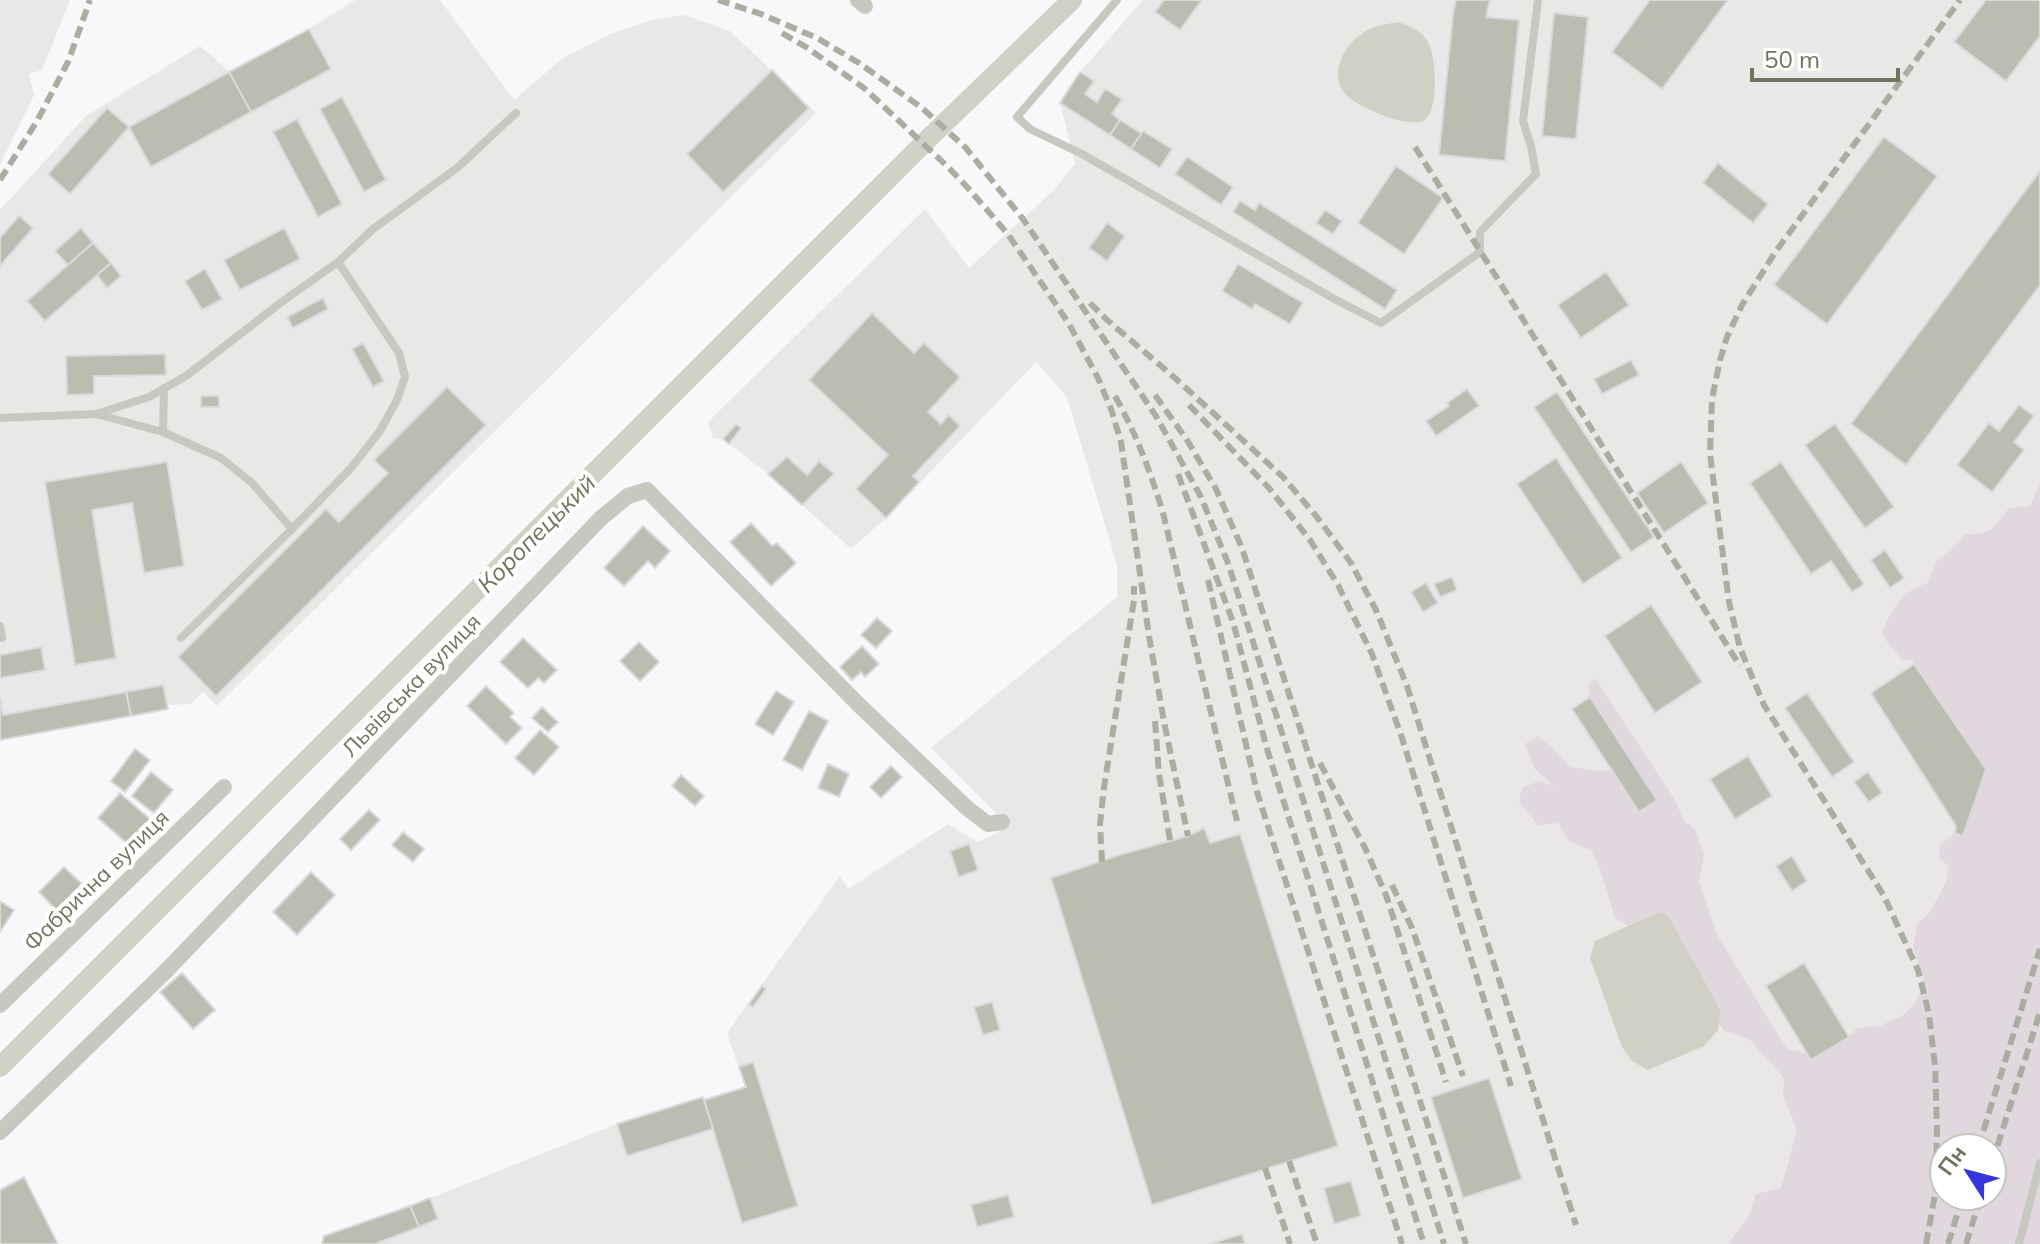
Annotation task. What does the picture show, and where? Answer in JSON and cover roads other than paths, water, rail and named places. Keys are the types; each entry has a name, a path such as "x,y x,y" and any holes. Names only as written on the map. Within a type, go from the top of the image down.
{"street":[{"name":"Львівська вулиця","path":"0,1132 166,971 601,518 628,496 647,490 858,704 967,808 988,824 1002,822"},
{"name":"Фабрична вулиця","path":"0,1005 224,787"}],"lane":[{"path":"1117,0 1017,117 1030,129 1082,154 1381,323 1480,252 1480,232 1536,174 1523,121 1538,0"},
{"path":"0,418 96,414 149,397 186,376 338,262 373,229 457,168 516,113"},
{"path":"181,638 351,468 380,431 397,400 405,377 399,353 338,262"},
{"path":"163,432 164,388"},
{"path":"96,414 163,432 221,458 252,483 292,529"},
{"path":"0,626 2,638"},
{"path":"2019,1244 2040,1163"}],"waterway":[{"name":"Коропецький","path":"0,1067 931,136 1072,0"}],"railway":[{"path":"0,180 37,121 68,62 90,0"},
{"path":"718,0 817,38 859,63 922,108 966,148 1023,219 1156,416 1201,497 1228,563 1444,1244"},
{"path":"1926,1244 1936,1189 1937,1127 1929,1014 1918,970 1884,896 1764,705 1740,648 1729,602 1710,454 1712,399 1720,360 1742,305 1776,251 1960,0"},
{"path":"782,33 864,88 968,188 1007,233 1053,300 1098,378 1121,442 1149,636 1188,836"},
{"path":"1415,147 1740,666"},
{"path":"1090,303 1283,477 1351,563 1376,610 1407,686 1576,1225"},
{"path":"1155,395 1216,489 1242,548 1466,1244"},
{"path":"1115,396 1142,453 1163,513 1237,821"},
{"path":"1189,405 1269,488 1310,540 1338,585 1372,654 1402,738 1511,1086"},
{"path":"1178,474 1233,622 1267,749 1424,1244"},
{"path":"1208,580 1257,792 1402,1244"},
{"path":"1102,862 1100,824 1104,787 1134,586"},
{"path":"1155,721 1159,774 1170,840"},
{"path":"1320,763 1386,895 1446,1082"},
{"path":"1392,885 1412,928 1463,1076"},
{"path":"1983,1132 2040,949"},
{"path":"2002,1132 2040,1012"},
{"path":"1289,1161 1317,1244"},
{"path":"1265,1168 1290,1244"},
{"path":"1948,1244 1958,1212"},
{"path":"1966,1244 1976,1212"}]}
